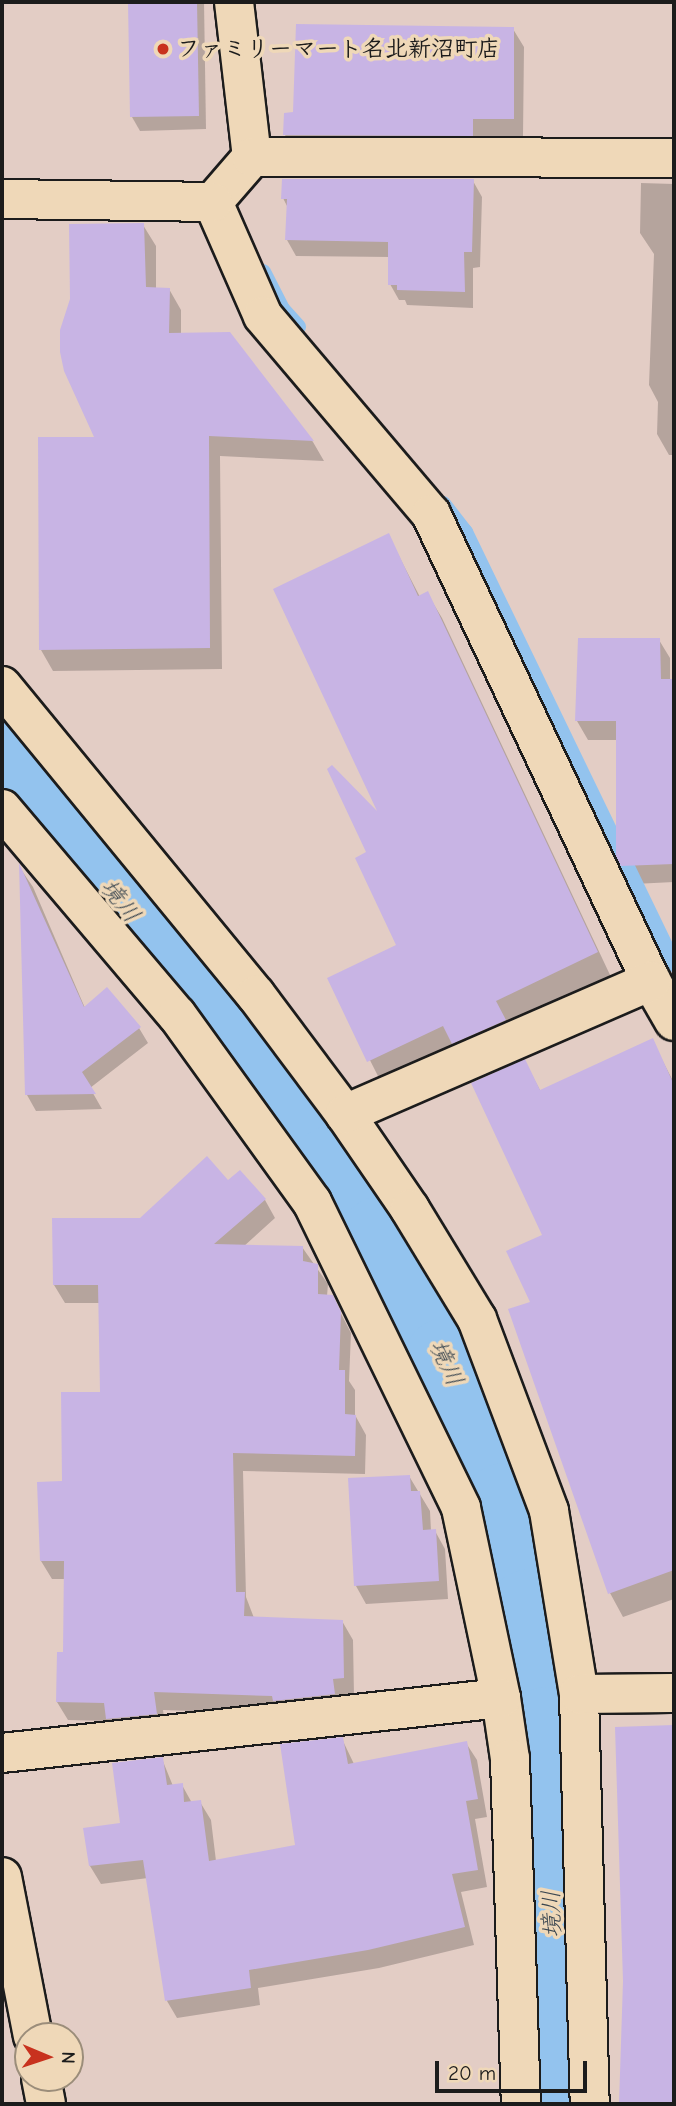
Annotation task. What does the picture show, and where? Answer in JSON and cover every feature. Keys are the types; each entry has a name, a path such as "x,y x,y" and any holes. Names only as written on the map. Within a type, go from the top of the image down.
{"street":[{"path":"2,199 213,202 252,157 234,2"},
{"path":"252,157 674,158"},
{"path":"213,202 262,316 431,514 651,981 674,1019"},
{"path":"2,686 256,995 345,1114 410,1209 477,1319 549,1511 579,1694 590,2104"},
{"path":"2,809 177,1015 312,1202 461,1508 501,1698 510,1759 521,2104"},
{"path":"345,1114 651,981"},
{"path":"579,1694 674,1693"},
{"path":"2,1754 501,1698"},
{"path":"2,1877 30,2022"}],"building":[{"name":"ファミリーマート名北新沼町店","path":"128,2 197,2 199,116 130,117"},
{"path":"296,24 514,27 514,119 473,119 473,136 283,135 284,113 293,112"},
{"path":"282,179 474,179 472,252 464,252 465,292 397,290 397,285 388,285 388,242 285,240 287,199 281,199"},
{"path":"144,223 146,287 170,288 169,333 230,332 314,441 209,436 210,648 39,650 38,437 94,437 64,371 60,352 60,330 70,299 69,224"},
{"path":"389,533 418,596 428,591 598,952 496,1001 506,1020 452,1044 443,1026 367,1062 327,978 396,945 355,858 366,852 327,769 332,765 377,811 273,589"},
{"path":"578,638 660,638 661,679 674,679 674,864 621,866 616,856 616,721 575,721"},
{"path":"19,863 84,1007 107,987 141,1027 82,1072 96,1094 25,1095"},
{"path":"653,1038 674,1085 674,1570 608,1594 508,1309 530,1302 506,1251 542,1235 471,1083 525,1059 540,1090"},
{"path":"207,1156 228,1180 240,1170 266,1199 214,1244 303,1246 303,1261 318,1264 318,1294 333,1295 341,1312 339,1370 345,1370 345,1414 356,1415 355,1456 233,1453 236,1592 245,1592 244,1616 343,1620 344,1678 333,1679 335,1694 273,1701 272,1696 154,1692 157,1714 106,1719 104,1703 56,1702 57,1652 63,1652 64,1561 40,1561 37,1482 62,1481 61,1392 100,1392 98,1285 53,1285 52,1218 140,1218"},
{"path":"410,1475 411,1491 420,1491 423,1530 436,1529 439,1581 354,1586 348,1478"},
{"path":"674,1725 674,2104 619,2104 623,1981 615,1727"},
{"path":"343,1737 348,1764 467,1741 478,1799 466,1801 478,1870 452,1874 465,1927 368,1950 249,1970 251,1988 165,2001 143,1860 89,1866 83,1828 120,1823 112,1763 163,1757 167,1785 183,1783 184,1802 201,1800 209,1861 295,1845 280,1744"}],"waterway":[{"path":"263,272 282,309 298,327"},
{"path":"443,504 465,532 674,964"},
{"name":"境川","path":"2,752 334,1170 384,1240 448,1362 505,1508 530,1614 547,1732 558,2104"}],"place":[{"name":"ファミリーマート名北新沼町店","path":"163,49"}]}
